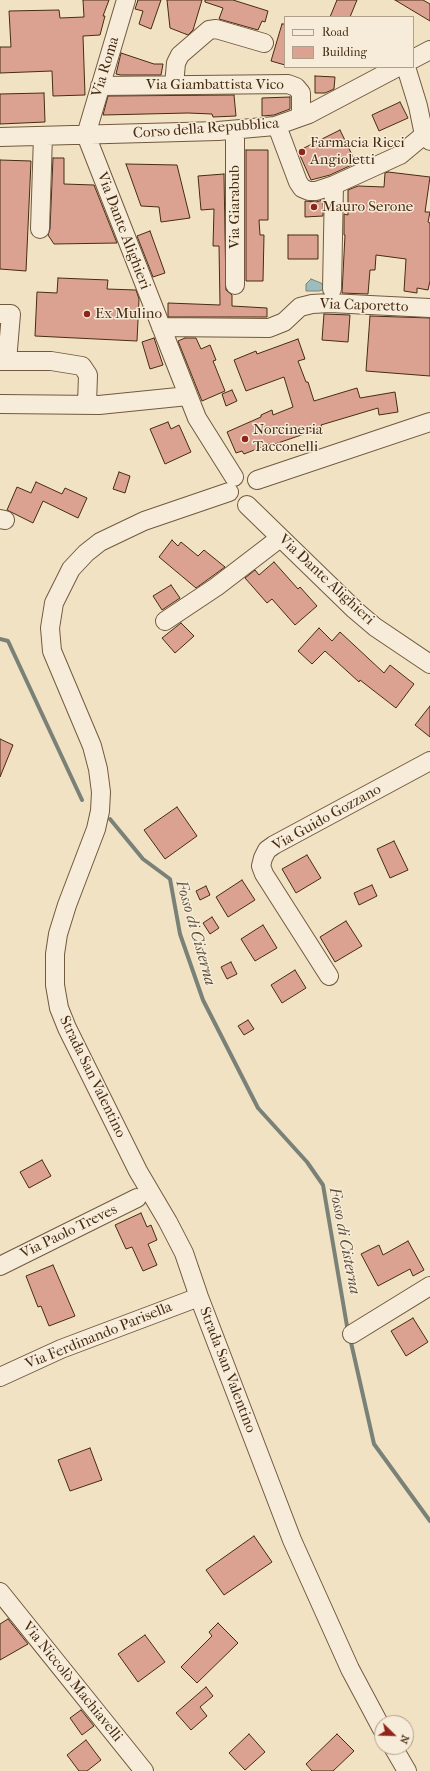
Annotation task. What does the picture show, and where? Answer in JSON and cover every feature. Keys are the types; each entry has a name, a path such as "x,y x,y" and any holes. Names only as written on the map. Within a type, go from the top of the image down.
{"street":[{"name":"Via Roma","path":"86,135 126,0"},
{"path":"174,85 176,63 180,55 209,30 216,29 264,43"},
{"path":"414,58 430,50"},
{"name":"Corso della Repubblica","path":"0,137 235,130 277,126 301,117 396,68"},
{"path":"277,126 298,182 302,188 309,191 316,191 334,185 400,155 427,138 406,68"},
{"name":"Via Giambattista Vico","path":"100,86 291,84 296,87 300,93 301,117"},
{"name":"Via Giarabub","path":"235,130 235,285"},
{"name":"Via Dante Alighieri","path":"86,135 196,418 232,485 230,497 237,504 247,505 363,617 430,664"},
{"path":"40,229 43,136"},
{"path":"332,289 334,185"},
{"name":"Via Caporetto","path":"161,327 269,328 284,322 300,308 312,304 330,303 430,308"},
{"path":"0,314 11,314 4,361 51,361 82,366 88,375 87,404"},
{"path":"0,404 126,403 188,396"},
{"path":"257,480 430,422"},
{"path":"232,485 244,474 257,480 260,490 259,495 256,500 247,505"},
{"name":"Strada San Valentino","path":"232,485 144,521 106,539 80,559 71,569 58,595 51,620 50,636 52,651 92,746 98,769 101,792 99,818 92,842 67,905 58,934 54,964 56,996 67,1028 138,1171 179,1242 279,1509 302,1564 350,1669 375,1715"},
{"path":"165,622 216,587 280,538"},
{"name":"Via Guido Gozzano","path":"329,976 264,874 261,866 263,858 267,850 430,761"},
{"name":"Via Paolo Treves","path":"0,1266 137,1198"},
{"path":"352,1334 430,1286"},
{"name":"Via Ferdinando Parisella","path":"0,1377 61,1349 199,1297"},
{"name":"Via Niccolò Machiavelli","path":"0,1592 144,1771"},
{"path":"398,1755 407,1771"}],"water":[{"path":"311,279 321,283 324,287 322,290 306,291 306,284"}],"building":[{"path":"83,0 109,0 103,16 105,16 100,35 83,36 85,95 53,96 52,71 0,73 0,47 11,47 9,11 59,10 60,18 84,17"},
{"path":"138,0 161,0 151,29 139,24 143,11 135,9"},
{"path":"167,0 202,0 193,30 188,35 170,28"},
{"path":"205,0 233,0 268,11 265,22 262,21 258,30 219,19 223,8 205,2"},
{"path":"337,0 357,0 350,16 330,16"},
{"path":"395,0 423,0 430,4 430,21"},
{"path":"282,24 284,24 284,65 271,61"},
{"path":"121,53 154,64 163,64 161,75 116,74"},
{"path":"315,76 335,77 334,89 325,93 315,93"},
{"path":"44,93 45,122 0,124 0,94"},
{"path":"234,95 236,116 213,117 212,114 188,113 103,115 108,96"},
{"path":"290,97 290,109 274,115 262,116 262,98"},
{"path":"400,102 408,118 379,131 372,115"},
{"path":"340,130 356,163 330,175 311,180 298,151"},
{"path":"246,150 268,150 268,220 259,220 260,235 264,235 263,281 246,281"},
{"path":"53,158 64,158 64,184 94,185 117,243 54,244 48,235 50,229"},
{"path":"0,160 31,161 26,271 0,269"},
{"path":"126,164 177,165 190,218 161,222 159,207 141,206"},
{"path":"388,172 430,177 425,212 430,212 428,222 430,223 430,281 428,290 417,288 417,293 404,291 406,259 376,255 375,270 370,270 368,294 342,293 345,235 344,214 348,215 348,190 358,186 384,187 385,173"},
{"path":"224,174 226,290 232,295 232,306 267,308 267,317 168,317 168,303 220,305 219,246 213,246 214,209 201,210 198,176"},
{"name":"Mauro Serone","path":"323,200 323,216 305,217 305,201 316,202"},
{"path":"150,231 165,273 153,277 137,236"},
{"path":"288,235 318,235 318,259 288,259"},
{"name":"Ex Mulino","path":"58,278 108,280 107,289 136,290 139,299 137,341 35,336 37,292 57,293"},
{"path":"324,314 350,315 348,342 322,340"},
{"path":"370,316 430,318 430,376 366,371"},
{"path":"154,338 163,365 150,369 142,342"},
{"path":"185,338 196,338 201,349 210,345 216,360 213,361 225,391 202,401 178,341"},
{"path":"298,339 305,359 298,361 306,382 308,382 314,401 357,388 360,398 395,392 398,412 379,415 378,408 321,425 322,428 272,445 272,443 244,454 242,451 236,453 227,432 261,417 261,415 272,410 273,415 293,407 284,377 246,391 234,360 256,351 257,354"},
{"path":"232,390 237,401 226,406 222,394"},
{"path":"168,422 171,429 179,425 191,452 165,464 150,429"},
{"path":"119,472 130,476 125,493 113,489"},
{"path":"36,482 62,494 65,488 87,498 78,518 43,501 33,523 7,510 17,487 31,493"},
{"path":"172,540 178,546 181,542 198,556 204,550 225,567 196,588 159,557"},
{"path":"274,562 298,589 300,587 317,606 295,625 272,599 267,603 245,578 255,570 259,575"},
{"path":"171,585 180,598 162,610 153,596"},
{"path":"181,623 194,636 175,653 162,638"},
{"path":"319,628 332,641 340,632 384,673 390,665 414,684 396,708 360,680 359,682 325,651 312,664 298,651"},
{"path":"430,706 430,737 415,725"},
{"path":"0,739 13,745 0,777"},
{"path":"177,807 197,836 165,859 144,830"},
{"path":"394,841 408,870 390,878 377,849"},
{"path":"307,855 321,878 296,893 282,869"},
{"path":"242,880 255,900 228,917 216,897"},
{"path":"372,885 377,896 359,905 354,893"},
{"path":"206,886 210,895 200,900 196,891"},
{"path":"212,917 219,928 210,934 203,923"},
{"path":"346,921 362,946 335,962 320,937"},
{"path":"263,925 277,948 255,961 241,939"},
{"path":"231,962 237,974 227,979 221,967"},
{"path":"295,970 306,988 282,1003 271,985"},
{"path":"248,1020 254,1029 244,1035 238,1026"},
{"path":"42,1160 51,1176 29,1188 20,1172"},
{"path":"141,1213 147,1227 151,1225 157,1240 148,1244 157,1265 143,1271 132,1247 126,1249 115,1225"},
{"path":"408,1241 424,1270 413,1276 410,1269 378,1286 361,1254 379,1245 383,1255"},
{"path":"53,1265 75,1316 49,1326 41,1306 38,1307 26,1276"},
{"path":"413,1318 428,1342 406,1356 391,1331"},
{"path":"90,1448 102,1480 70,1491 58,1460"},
{"path":"254,1536 272,1562 224,1595 206,1570"},
{"path":"8,1619 28,1644 0,1660 0,1624"},
{"path":"218,1623 238,1643 197,1683 181,1667 212,1636 209,1632"},
{"path":"145,1635 165,1662 138,1682 118,1654"},
{"path":"206,1687 213,1696 200,1707 207,1716 191,1730 176,1713"},
{"path":"81,1710 94,1726 82,1735 70,1718"},
{"path":"249,1734 265,1752 245,1770 229,1753"},
{"path":"337,1734 354,1751 333,1771 312,1771 306,1764"},
{"path":"86,1740 101,1760 87,1771 79,1771 67,1755"}],"waterway":[{"name":"Fosso di Cisterna","path":"0,639 8,641 82,800"},
{"name":"Fosso di Cisterna","path":"110,819 143,859 170,879 180,934 203,1000 258,1108 307,1162 323,1185 348,1332"},
{"name":"Fosso di Cisterna","path":"350,1338 374,1444 430,1521"}],"place":[{"name":"Farmacia Ricci Angioletti","path":"302,152"},
{"name":"Mauro Serone","path":"314,207"},
{"name":"Ex Mulino","path":"87,314"},
{"name":"Norcineria Tacconelli","path":"245,439"}]}
